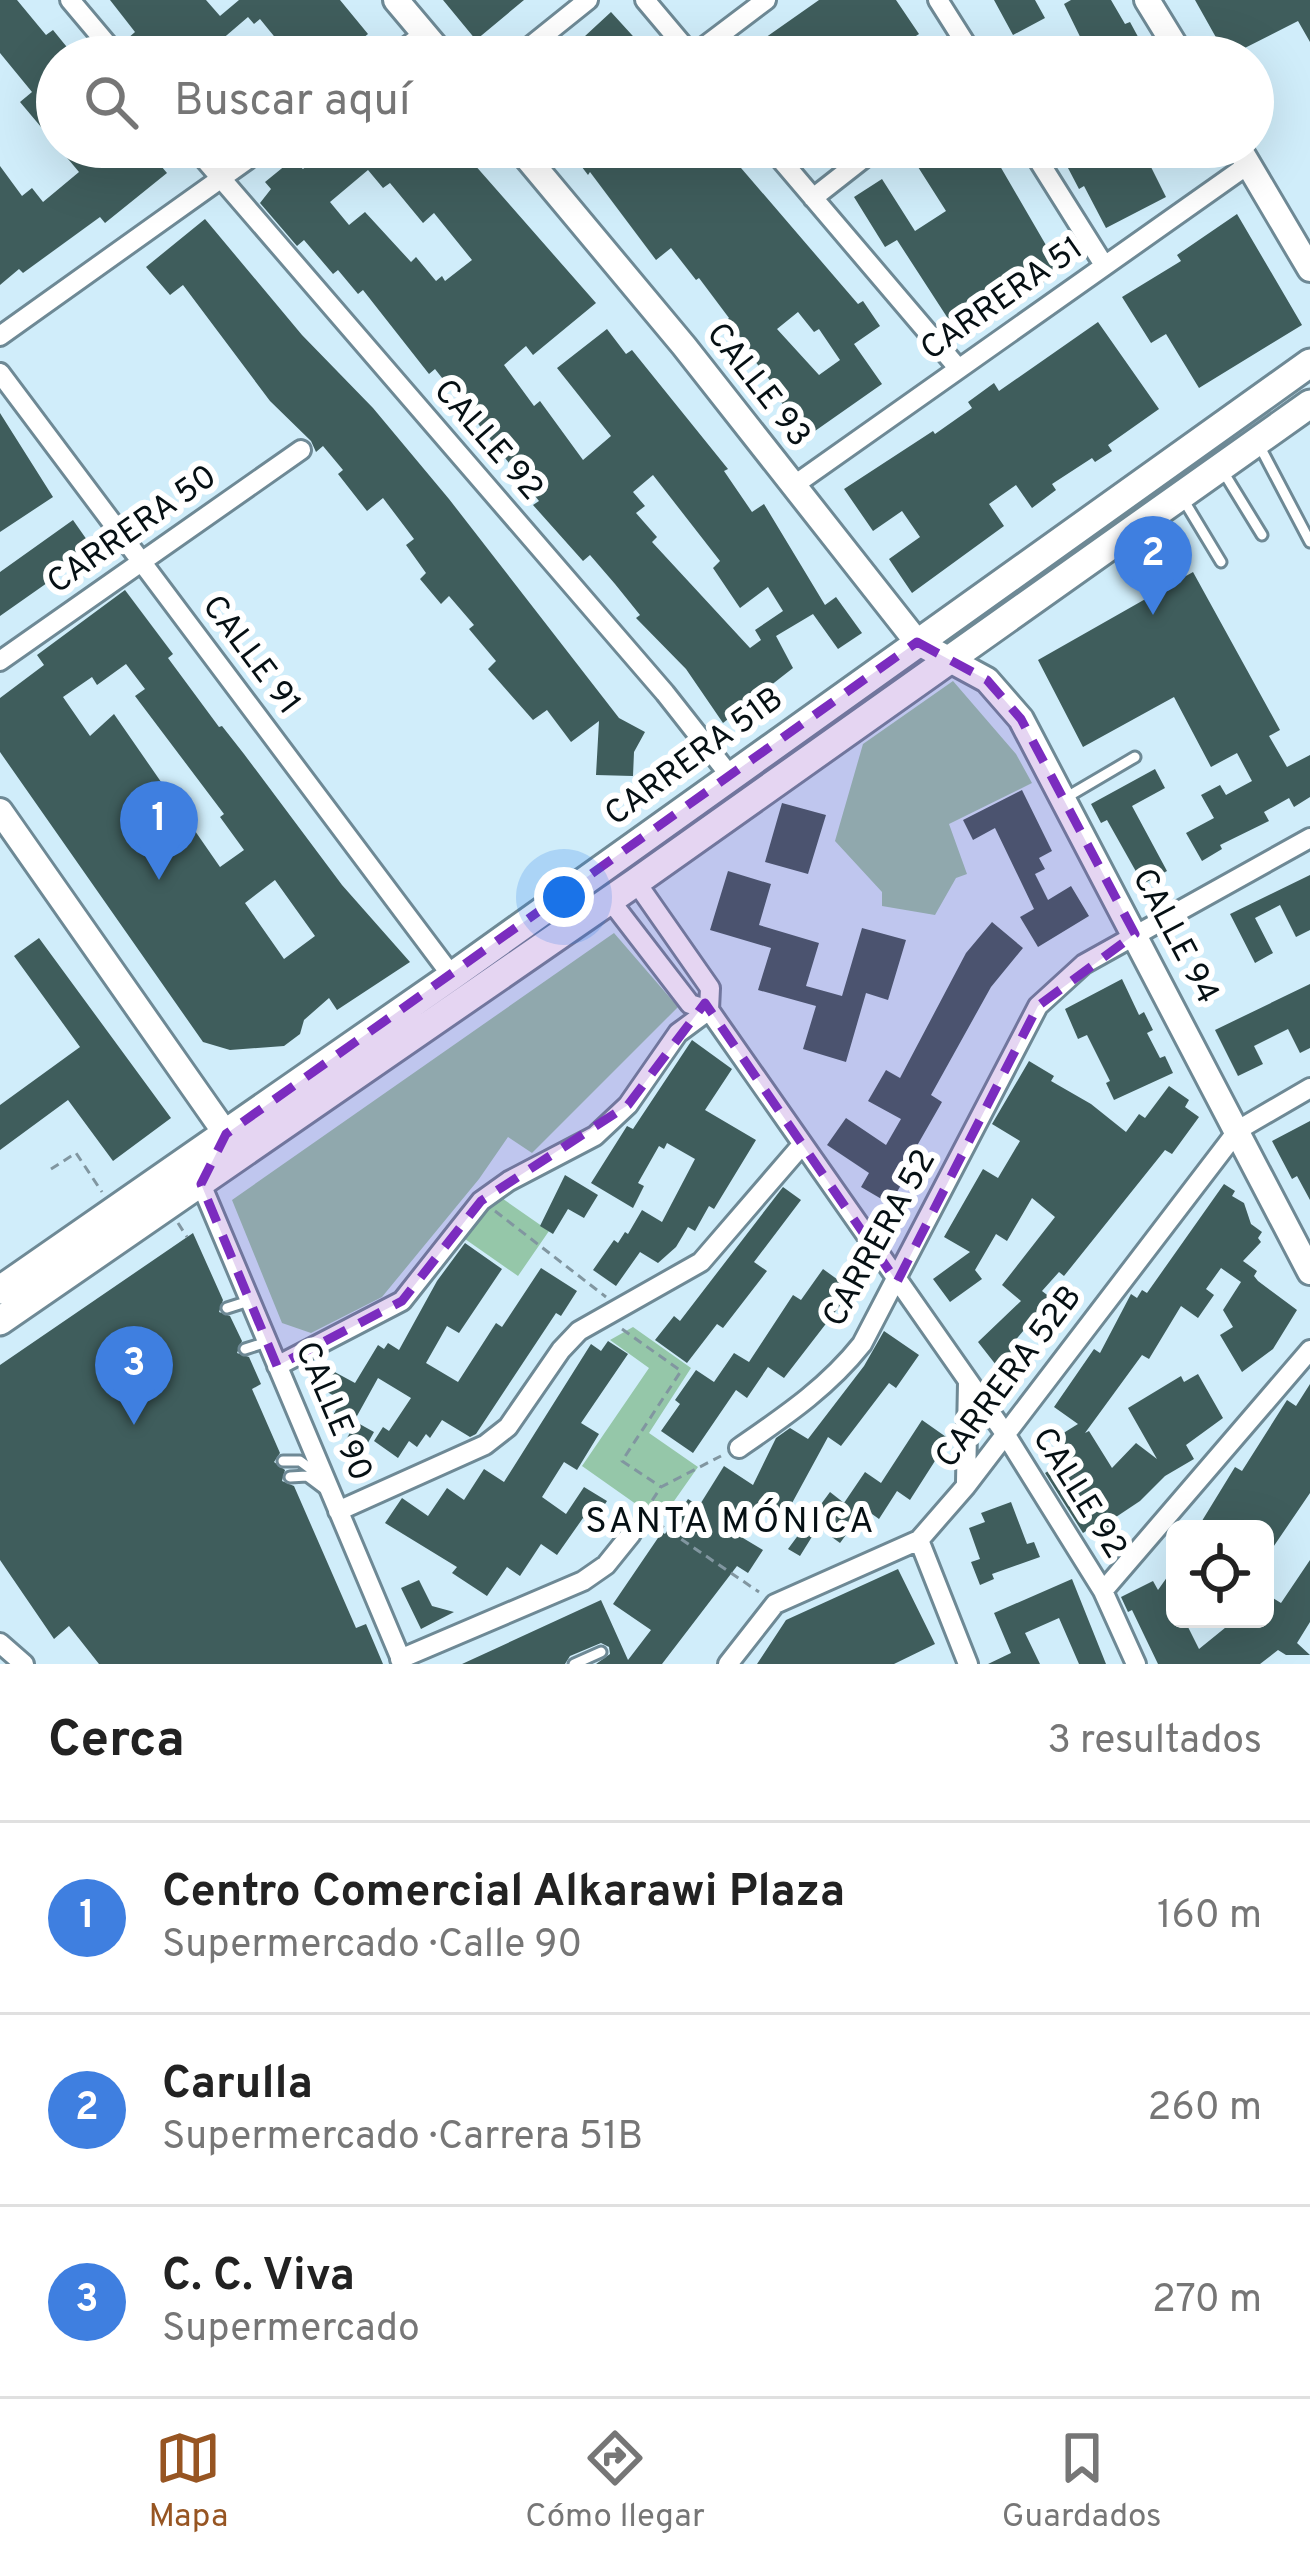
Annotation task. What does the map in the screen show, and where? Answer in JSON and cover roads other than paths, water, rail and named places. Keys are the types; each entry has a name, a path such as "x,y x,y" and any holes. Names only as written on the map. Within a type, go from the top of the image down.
{"main road":[{"name":"CARRERA 51B","path":"0,1290 452,976 1310,363"},
{"name":"CARRERA 51B","path":"0,1322 636,882 1310,404"}],"street":[{"path":"70,0 100,36"},
{"path":"396,0 427,36"},
{"path":"543,36 588,0"},
{"path":"645,0 676,36"},
{"path":"719,36 766,0"},
{"path":"938,0 961,36"},
{"path":"1148,0 1170,36"},
{"path":"421,36 425,33"},
{"name":"CALLE 92","path":"212,168 665,693 731,777"},
{"path":"0,336 236,168"},
{"name":"CALLE 93","path":"536,168 684,346 917,642 949,659"},
{"path":"788,168 958,368"},
{"path":"813,198 851,168"},
{"path":"1043,168 1104,265"},
{"name":"CARRERA 51","path":"793,485 1104,265 1228,168"},
{"path":"1250,168 1310,269"},
{"name":"CALLE 91","path":"0,373 452,976"},
{"name":"CARRERA 50","path":"0,662 301,450"},
{"name":"CALLE 94","path":"949,659 987,680 1021,719 1310,1273"},
{"path":"0,811 226,1134 201,1184 169,1174"},
{"name":"CARRERA 52","path":"739,1448 809,1400 836,1377 862,1344 1038,1006 1084,964 1310,838"},
{"name":"CALLE 92","path":"636,882 710,988 709,1010 1004,1432 1103,1591 1136,1664"},
{"name":"CALLE 92","path":"610,900 690,1004 709,1010"},
{"path":"277,1366 402,1300 482,1201 508,1181 595,1136 628,1105 678,1033 709,1010"},
{"name":"CARRERA 52B","path":"728,1664 775,1604 919,1540 966,1486 1238,1130 1310,1088"},
{"path":"332,1496 485,1445 508,1426 579,1331 701,1262 801,1146"},
{"name":"CALLE 90","path":"201,1184 401,1661"},
{"path":"1103,1591 1310,1350"},
{"path":"966,1486 968,1382"},
{"path":"401,1661 583,1581 606,1565 632,1534"},
{"path":"919,1540 968,1664"},
{"path":"0,1643 24,1664"}],"lane":[{"path":"1256,441 1310,542"},
{"path":"1220,466 1262,535"},
{"path":"1180,495 1221,562"},
{"path":"1063,799 1135,757"},
{"path":"227,1309 249,1301"},
{"path":"245,1349 267,1342"},
{"path":"284,1461 300,1461 332,1496"},
{"path":"290,1477 307,1476 332,1496"},
{"path":"574,1664 601,1652"}],"place":[{"name":"Carulla","path":"1153,615"},
{"name":"Centro Comercial Alkarawi Plaza","path":"159,880"},
{"name":"C. C. Viva","path":"134,1425"}],"district":[{"name":"SANTA MÓNICA","path":"731,1523"}]}
